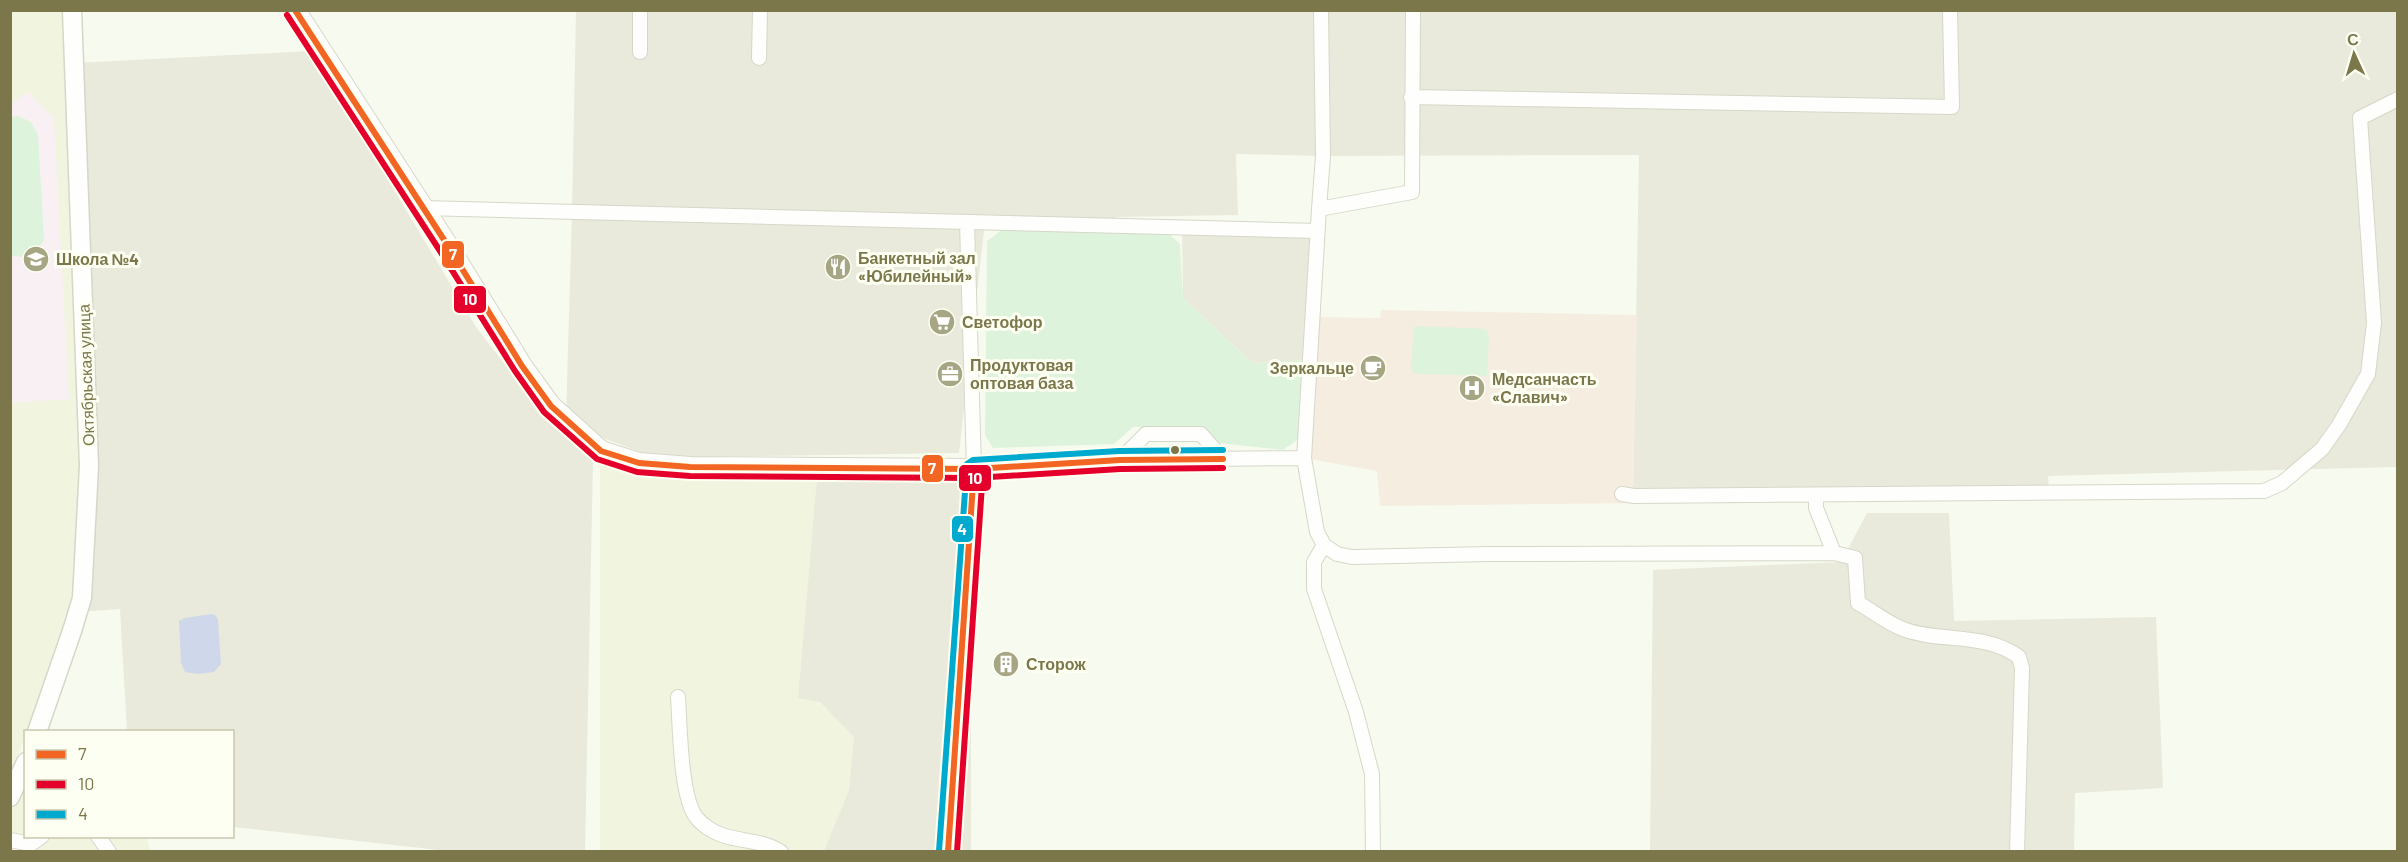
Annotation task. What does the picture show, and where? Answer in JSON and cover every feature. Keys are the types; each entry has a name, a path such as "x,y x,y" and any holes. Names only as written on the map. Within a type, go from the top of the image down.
{"main road":[{"path":"295,10 522,366 551,406 601,451 639,463 690,467 974,469 948,852"}],"street":[{"name":"Октябрьская улица","path":"38,730 82,598 89,466 72,10"},
{"path":"640,10 640,52"},
{"path":"759,58 760,10"},
{"path":"1321,10 1323,156 1304,458 1317,531 1324,545 1336,554 1352,558 1489,554 1833,553 1855,558 1858,603 1902,629 1932,636 1996,643 2019,657 2022,668 2017,852"},
{"path":"1319,208 1412,192 1413,10"},
{"path":"1412,97 1952,107 1950,10"},
{"path":"1622,494 1634,496 1816,496 2264,491 2282,483 2322,449 2339,425 2368,374 2373,323 2360,118 2397,99"},
{"path":"423,208 1317,231"},
{"path":"967,222 974,469 1120,460 1304,458"},
{"path":"1120,460 1146,434 1201,434 1223,459"},
{"path":"1816,496 1816,507 1833,553"},
{"path":"1324,545 1314,562 1312,573 1314,589 1356,712 1372,774 1373,852"},
{"path":"678,697 682,757 688,798 694,815 702,824 722,835 758,842 781,852"},
{"path":"10,798 24,766"},
{"path":"10,840 31,844 40,838"},
{"path":"99,838 109,852"}],"shaded area":[{"path":"11,11 72,11 89,465 78,612 28,730 24,730 24,740 11,771"},
{"path":"576,11 2397,11 2397,467 2048,476 2049,489 1633,490 1639,155 1236,154 1238,215 1116,217 1115,224 572,211"},
{"path":"311,51 476,327 544,415 593,462 585,851 447,851 234,827 234,730 127,730 120,609 78,612 89,466 75,63"},
{"name":"Школа №4","path":"28,92 54,118 69,399 11,403 11,104"},
{"path":"18,116 31,122 38,135 44,240 33,254 22,257 10,255 11,117"},
{"path":"572,213 985,222 959,453 686,457 646,454 603,438 566,418"},
{"path":"1182,228 1317,231 1310,360 1252,363 1183,298"},
{"path":"1002,230 1170,235 1180,244 1183,298 1252,363 1310,360 1300,438 1283,450 1219,443 1205,428 1133,427 1114,444 993,448 985,435 987,241"},
{"name":"Медсанчасть «Славич»","path":"1381,310 1637,315 1633,503 1380,506 1377,471 1304,458 1313,317 1380,318"},
{"path":"1414,327 1486,329 1489,336 1487,376 1415,374 1411,371"},
{"path":"594,460 637,473 817,477 798,697 820,702 854,737 849,790 824,851 600,851 600,468"},
{"path":"817,477 971,481 971,851 824,851 849,790 854,737 820,702 798,698"},
{"path":"1867,513 1949,513 1954,621 2156,617 2163,788 2075,793 2074,851 1650,852 1653,570 1841,562"},
{"path":"10,787 24,787 24,838 146,838 151,851 11,851"}],"water":[{"path":"215,615 218,620 221,664 214,672 198,674 185,672 181,663 179,621"}],"transit line":[{"name":"7","path":"295,10 448,246 522,366 551,406 601,451 639,463 690,467 974,469 1120,460 1223,459"},
{"name":"10","path":"287,15 515,371 544,412 597,459 637,472 690,476 974,478 1120,469 1223,468"},
{"name":"4","path":"939,851 967,464 973,460 1119,451 1223,450"},
{"name":"7","path":"948,852 974,469"},
{"name":"10","path":"957,852 983,470"}],"place":[{"name":"Школа №4","path":"36,259"},
{"name":"Банкетный зал «Юбилейный»","path":"838,267"},
{"name":"Светофор","path":"942,322"},
{"name":"Зеркальце","path":"1373,368"},
{"name":"Продуктовая оптовая база","path":"950,374"},
{"name":"Медсанчасть «Славич»","path":"1472,388"},
{"name":"Сторож","path":"1006,664"}]}
